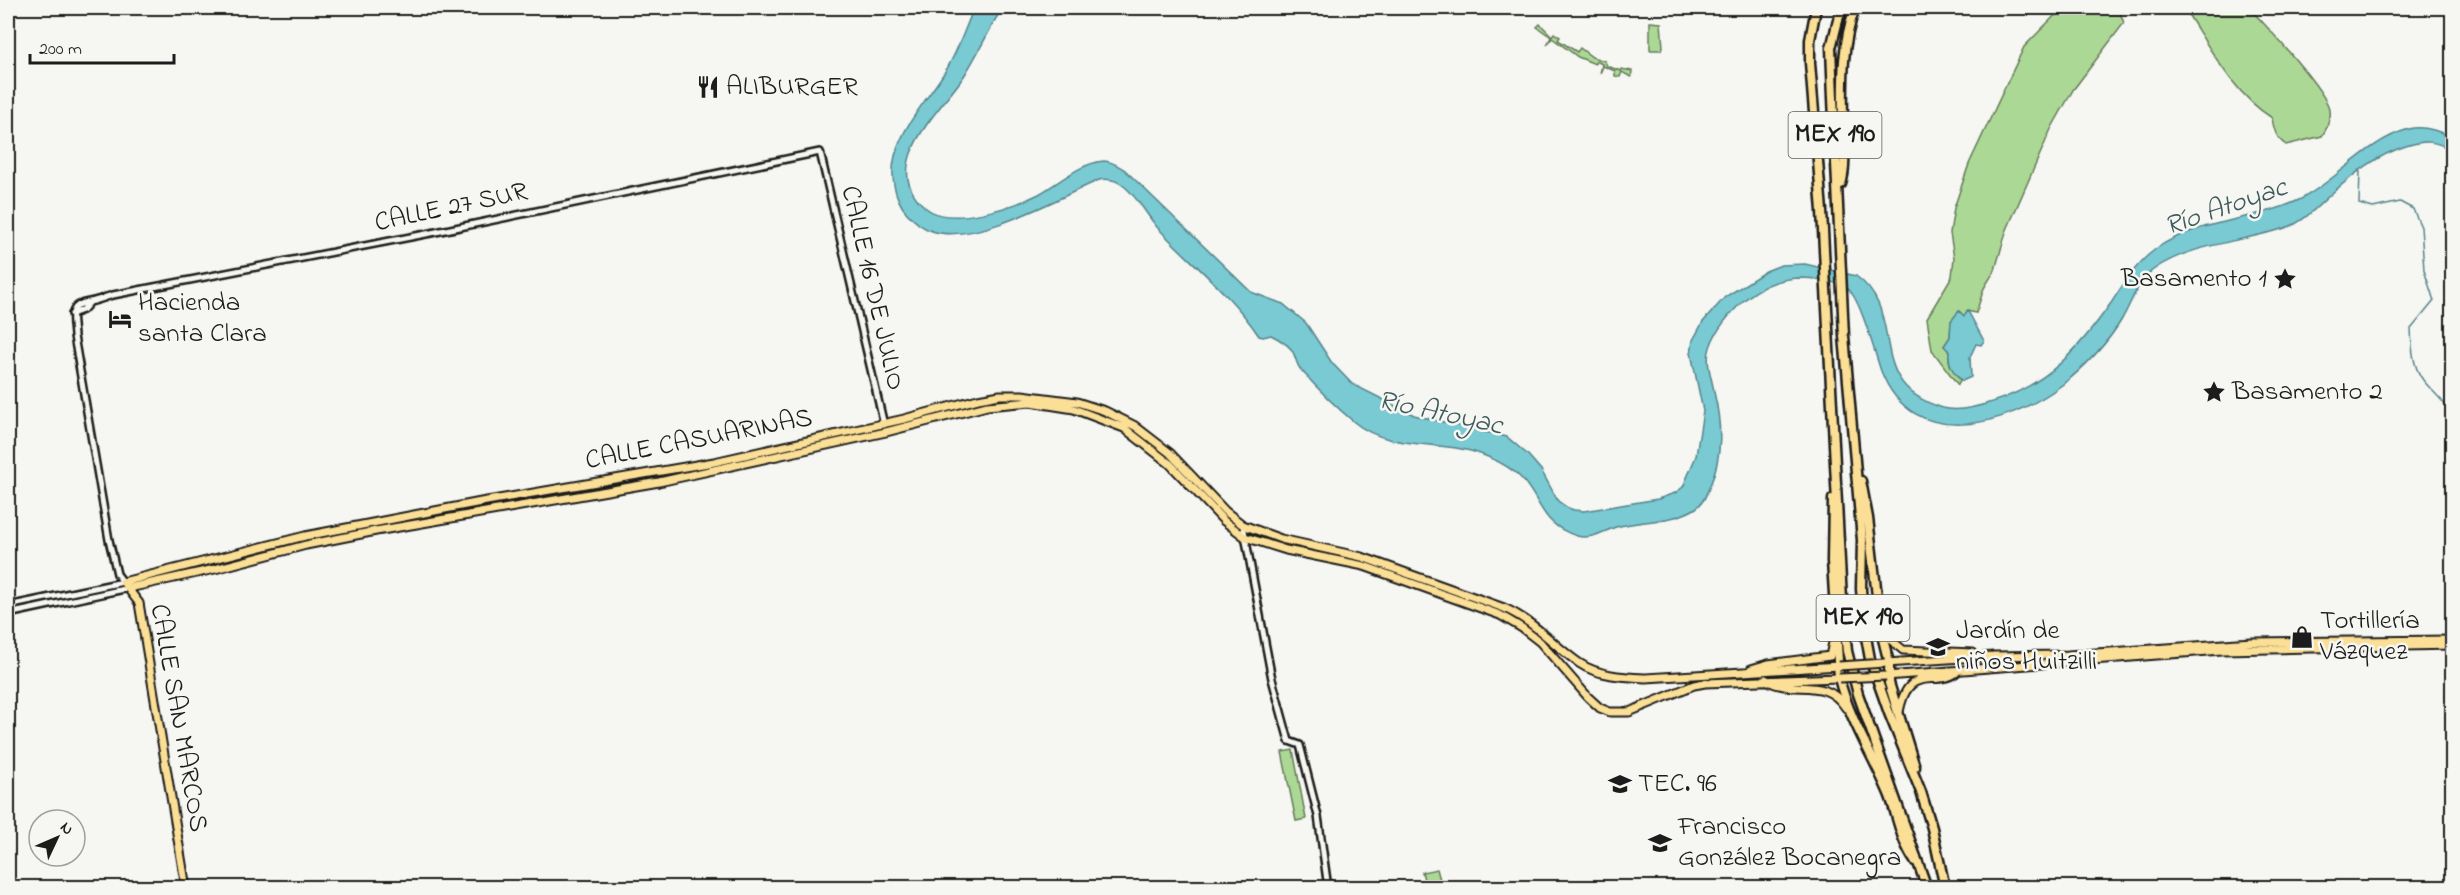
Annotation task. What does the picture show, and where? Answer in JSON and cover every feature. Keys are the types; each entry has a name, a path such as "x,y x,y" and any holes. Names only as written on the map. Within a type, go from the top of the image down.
{"highway":[{"name":"MEX 190","path":"1816,8 1810,40 1810,63 1847,651 1858,694 1928,888"},
{"name":"MEX 190","path":"1841,8 1831,48 1839,264 1862,540 1861,589 1864,626 1870,658 1889,713 1921,792 1932,828 1945,888"},
{"path":"1838,190 1842,181 1844,159 1843,54 1848,26 1855,8"},
{"path":"1854,457 1868,518 1887,676 1921,792"},
{"path":"1834,461 1832,561 1839,678 1857,725 1890,798 1909,853 1922,871"}],"main road":[{"name":"CALLE CASUARINAS","path":"123,582 305,536 481,502 658,472 797,444 1000,395 1043,396 1077,402 1121,419 1151,437 1170,453 1225,511 1243,525 1281,538 1354,555 1504,608 1523,617 1579,663 1596,671 1619,677 1646,678 1741,672"},
{"name":"CALLE CASUARINAS","path":"129,588 320,542 659,482 886,432 987,406 1009,402 1030,402 1074,409 1113,423 1141,439 1170,464 1224,521 1245,537 1286,550 1364,567 1462,600 1507,619 1540,642 1588,697 1600,708 1610,712 1629,712 1694,685 1765,679 1839,678 1959,671"},
{"path":"1875,581 1887,633 1898,648 1909,652 1987,653 1994,656"},
{"name":"CALLE SAN MARCOS","path":"123,582 139,603 186,888"},
{"path":"1741,672 1768,664 1830,656 1836,618"},
{"path":"1540,642 1542,637 1550,638"},
{"path":"1741,672 1994,656 2068,655 2252,642 2452,640"},
{"path":"1899,712 1904,694 1915,683 1928,678 1948,677 1959,671 2222,650 2452,645"},
{"path":"1765,679 1775,685 1816,688 1834,693 1857,725"}],"street":[{"name":"CALLE 27 SUR","path":"72,314 78,304 112,295 431,233 820,152"},
{"name":"CALLE 16 DE JULIO","path":"820,152 886,432"},
{"name":"CALLE SAN MARCOS","path":"72,314 109,540 117,574 123,582"},
{"path":"1243,525 1272,679 1289,741 1300,745 1318,816 1328,888"},
{"path":"8,606 123,582"},
{"path":"8,614 129,588"}],"green space":[{"path":"2062,8 2118,8 2124,23 2073,90 2051,129 2006,232 1995,270 1984,288 1976,313 1967,311 1964,316 1959,311 1951,321 1950,337 1944,346 1949,351 1951,367 1960,380 1958,385 1932,350 1927,318 1952,276 1954,258 1950,233 1954,208 1969,164 2024,47"},
{"path":"2184,8 2249,8 2294,58 2326,102 2329,117 2322,136 2286,145 2280,140 2272,118 2258,108 2234,83"},
{"path":"1650,22 1661,23 1663,47 1661,50 1650,50"},
{"path":"1540,24 1552,36 1554,33 1560,37 1558,40 1577,52 1580,48 1592,57 1605,61 1607,66 1621,71 1622,69 1632,71 1631,77 1622,72 1620,77 1615,76 1615,71 1603,66 1600,74 1602,64 1596,61 1595,64 1578,57 1552,38 1547,45 1551,37 1537,27"},
{"path":"1293,750 1306,819 1296,821 1282,752"},
{"path":"1437,869 1442,887 1426,887 1422,872"}],"water":[{"path":"974,8 1002,8 964,76 928,123 910,157 907,175 912,192 926,208 936,214 950,216 982,213 1039,194 1087,165 1104,161 1112,163 1125,170 1251,292 1283,304 1306,323 1332,363 1352,384 1414,415 1507,437 1541,470 1558,501 1568,508 1584,511 1658,499 1675,493 1683,487 1696,456 1703,411 1691,353 1693,340 1703,322 1725,297 1766,271 1781,265 1805,264 1856,276 1872,292 1880,309 1893,366 1902,383 1918,397 1943,408 1967,408 2012,395 2029,386 2060,363 2099,320 2137,266 2157,248 2173,239 2208,226 2282,207 2299,200 2327,182 2379,142 2409,129 2425,128 2452,137 2452,151 2430,142 2413,144 2395,150 2357,172 2310,214 2292,226 2200,249 2167,261 2143,280 2116,328 2103,346 2079,371 2040,400 2015,412 1989,420 1963,424 1938,422 1915,414 1896,397 1881,371 1857,302 1847,288 1830,282 1805,278 1783,280 1768,285 1747,298 1731,314 1717,332 1709,351 1709,366 1719,416 1720,440 1714,476 1702,502 1696,508 1677,516 1616,527 1592,536 1582,537 1556,526 1522,479 1497,461 1472,451 1385,438 1369,432 1354,422 1301,370 1289,347 1271,335 1259,336 1236,306 1157,227 1130,191 1116,181 1099,180 1017,218 971,232 950,234 932,231 915,221 906,212 896,193 893,171 895,156 910,122 950,63"},
{"path":"1959,311 1964,316 1968,311 1984,341 1981,345 1976,344 1970,357 1971,377 1962,381 1951,368 1949,351 1944,346 1950,337 1951,321"}],"waterway":[{"path":"2360,170 2359,204 2373,208 2400,202 2413,209 2421,227 2424,270 2434,301 2411,329 2413,356 2419,374 2443,402 2452,418"}],"place":[{"name":"ALIBURGER","path":"708,87"},
{"name":"Basamento 1","path":"2285,279"},
{"name":"Hacienda santa Clara","path":"120,319"},
{"name":"Basamento 2","path":"2214,392"},
{"name":"Tortillería Vázquez","path":"2302,637"},
{"name":"Jardín de niños Huitzilli","path":"1938,647"},
{"name":"TEC. 96","path":"1620,784"},
{"name":"Francisco González Bocanegra","path":"1660,843"}],"water label":[{"name":"Río Atoyac","path":"2226,208"},
{"name":"Río Atoyac","path":"1440,414"}]}
